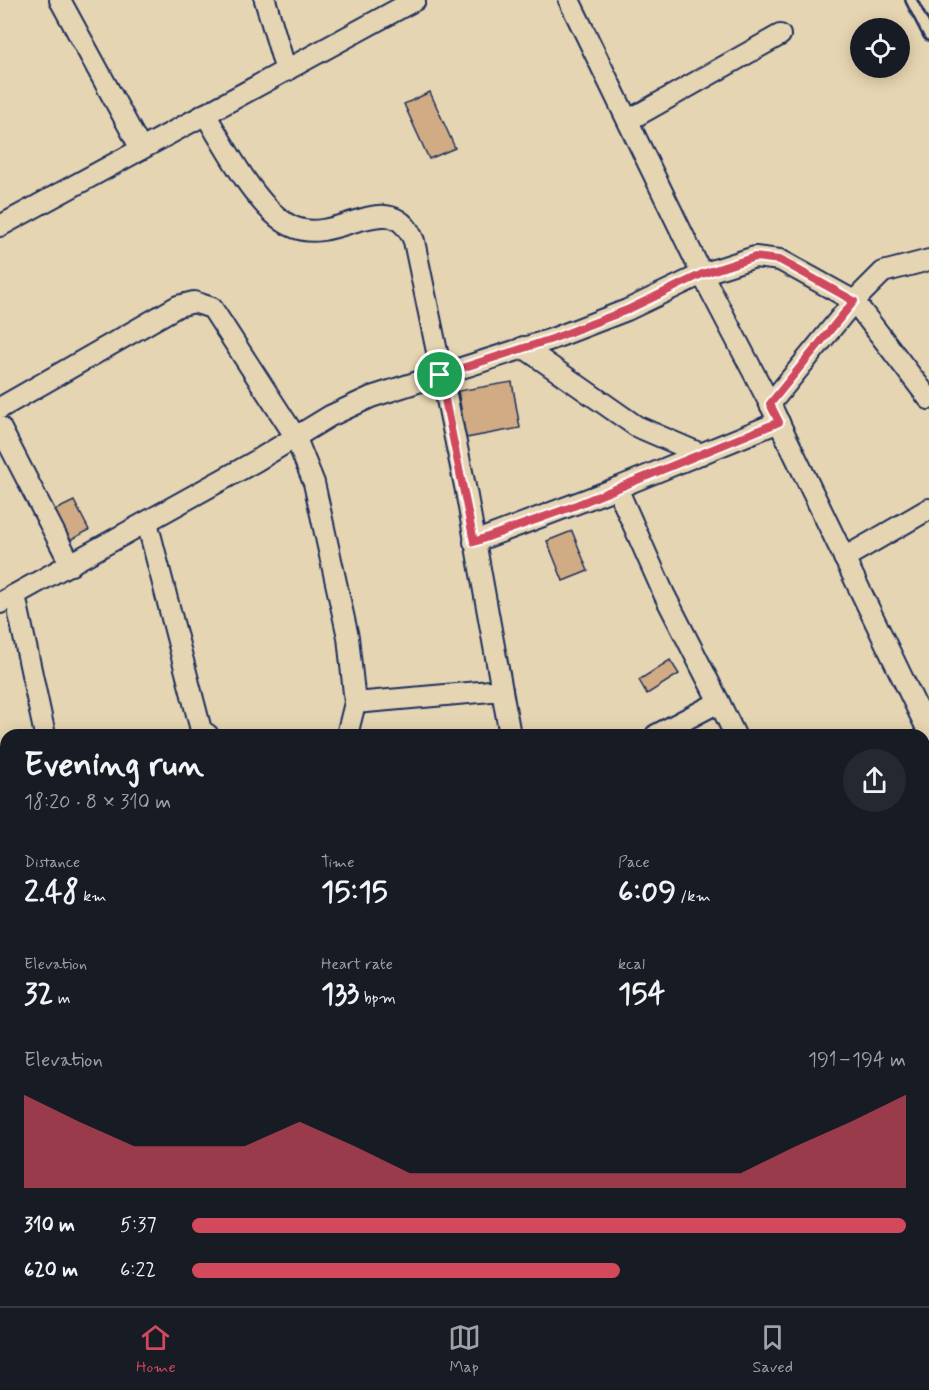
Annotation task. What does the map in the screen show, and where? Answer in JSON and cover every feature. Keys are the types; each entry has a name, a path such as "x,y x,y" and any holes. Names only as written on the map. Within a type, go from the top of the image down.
{"street":[{"path":"60,0 141,149"},
{"path":"265,0 286,71"},
{"path":"0,226 415,0"},
{"path":"569,0 702,274 779,422 928,729"},
{"path":"629,120 780,35"},
{"path":"205,114 266,208 297,229 324,230 381,215 402,220 414,241 509,729"},
{"path":"43,729 8,599 295,436 371,397 552,339 627,310 702,274 755,257 780,260 854,301 929,399"},
{"path":"770,404 854,301 883,272 929,260"},
{"path":"0,408 178,306 194,302 212,308 295,436 317,494 348,637 355,703 348,729"},
{"path":"523,347 636,426 701,454"},
{"path":"474,542 617,488 779,422"},
{"path":"0,427 71,564"},
{"path":"617,488 664,594 732,729"},
{"path":"844,558 929,509"},
{"path":"147,522 201,729"},
{"path":"355,703 502,690"},
{"path":"667,729 718,702"}],"lane":[{"path":"911,0 929,35"}],"building":[{"path":"430,92 455,148 429,159 404,104"},
{"path":"512,382 520,428 466,438 458,391"},
{"path":"74,501 89,530 67,542 51,512"},
{"path":"572,531 588,571 563,581 547,541"},
{"path":"670,660 679,674 647,694 639,680"}],"route":[{"path":"755,257 780,260 854,301 770,404 779,422 569,508 474,542 466,491 440,375 552,339 627,310 702,274 755,257"}]}
